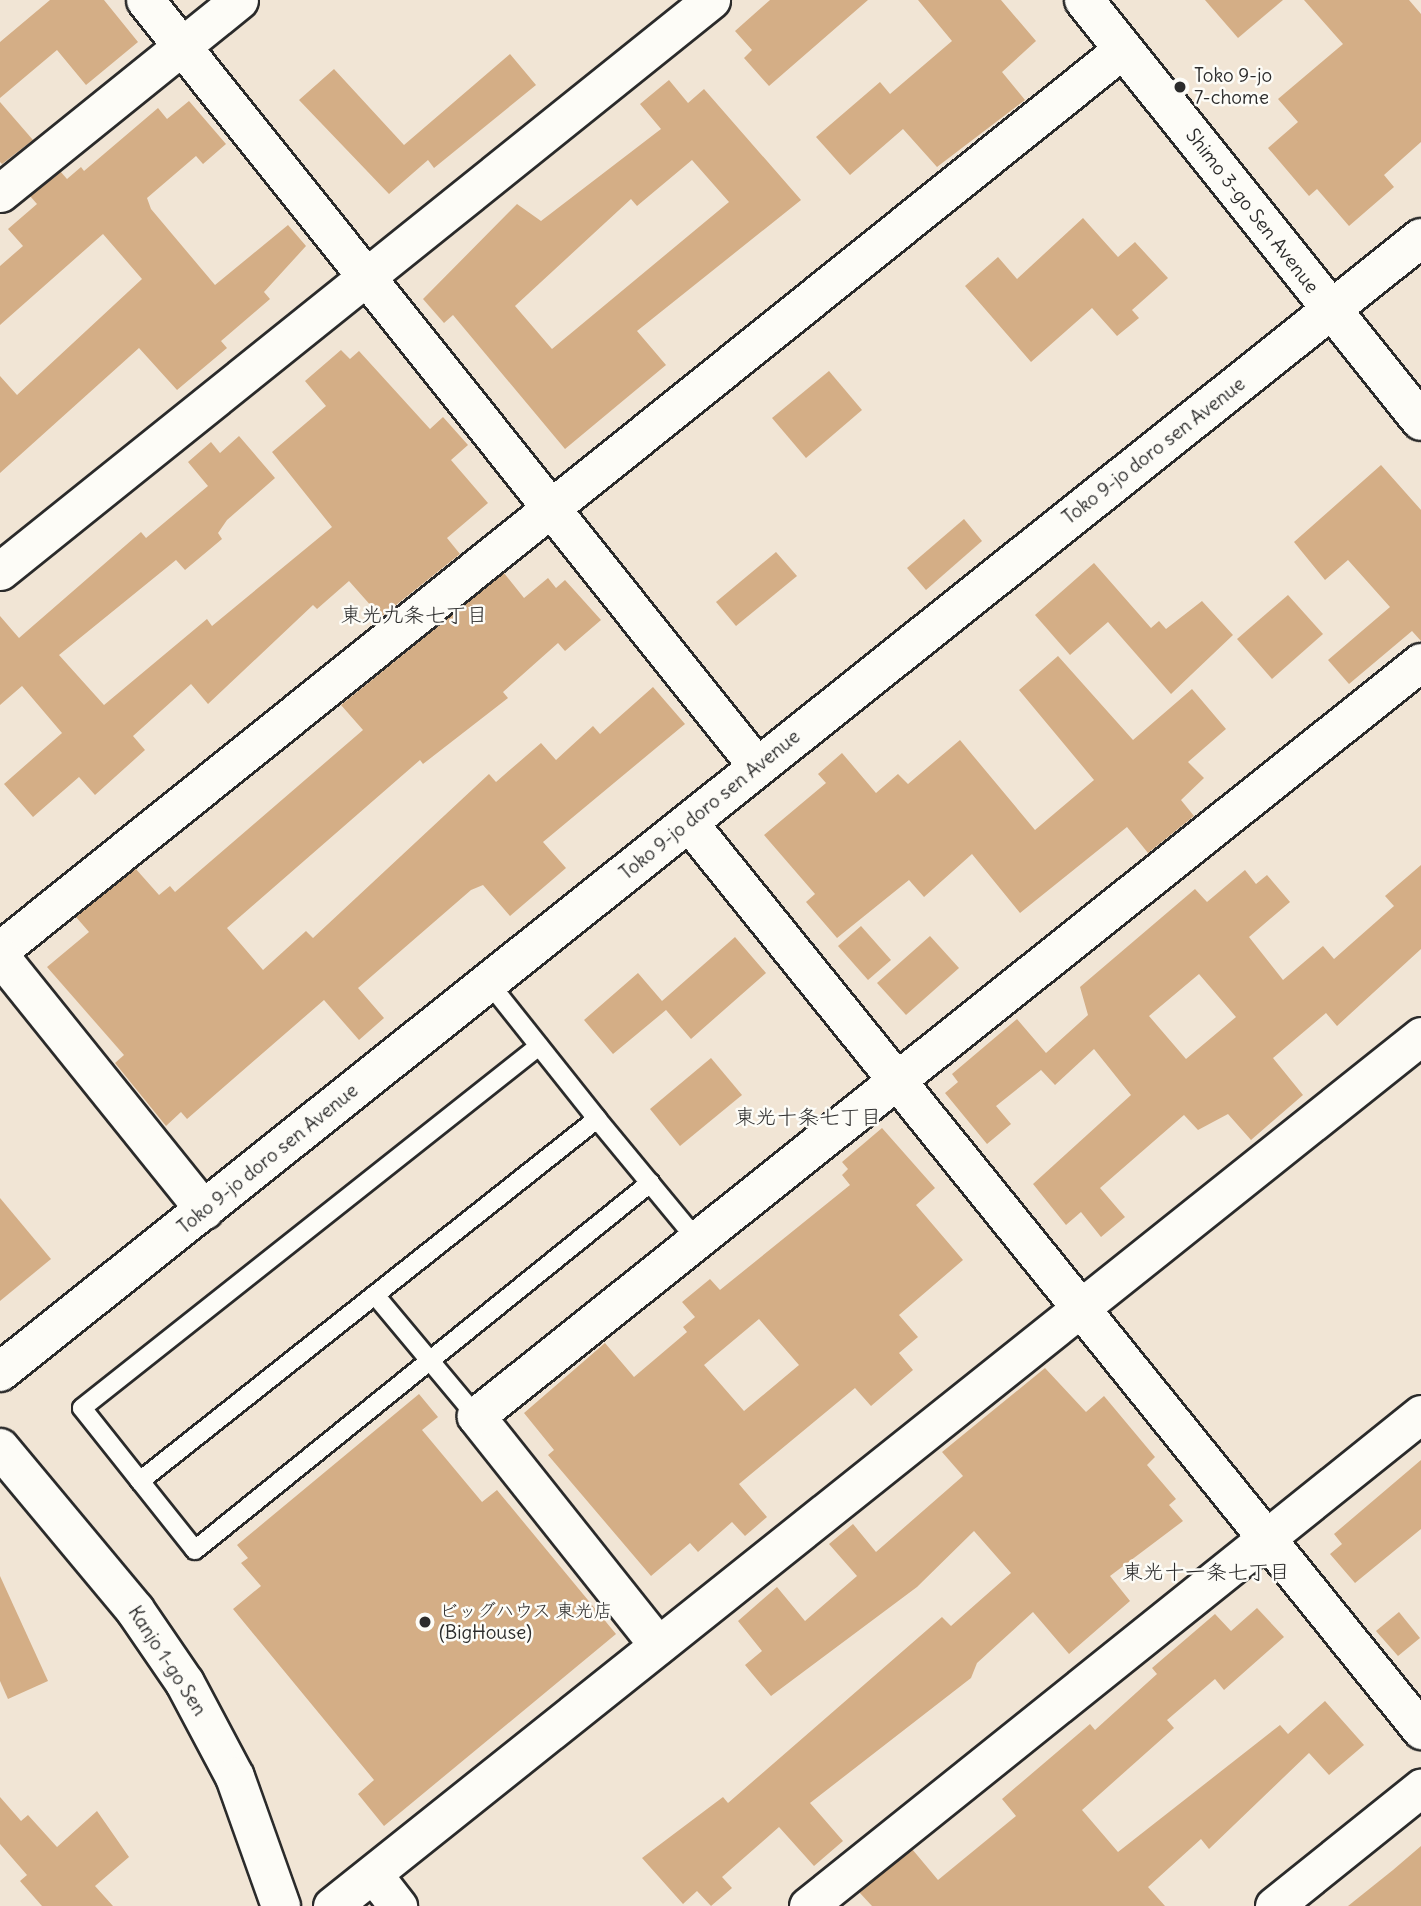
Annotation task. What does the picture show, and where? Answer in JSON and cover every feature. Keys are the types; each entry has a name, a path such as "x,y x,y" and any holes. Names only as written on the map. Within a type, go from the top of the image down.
{"street":[{"path":"145,0 553,506 757,766"},
{"path":"0,193 239,0"},
{"path":"0,571 711,0"},
{"name":"Shimo 3-go Sen Avenue","path":"1084,0 1330,311 1421,421"},
{"path":"0,950 1123,49"},
{"name":"Toko 9-jo doro sen Avenue","path":"0,1372 1421,238"},
{"path":"658,1645 475,1416 1421,662"},
{"path":"689,823 1421,1730"},
{"path":"0,956 204,1210"},
{"path":"332,1906 1421,1036"},
{"path":"807,1906 1421,1414"},
{"name":"Kanjo 1-go Sen","path":"0,1448 135,1610 185,1683 235,1777 281,1906"},
{"path":"1274,1906 1421,1787"},
{"path":"373,1874 398,1906"}],"lane":[{"path":"489,983 697,1240"},
{"path":"539,1046 82,1408 195,1550 650,1183"},
{"path":"140,1481 597,1119"},
{"path":"376,1294 475,1416"}],"building":[{"path":"50,0 104,0 138,42 86,85 57,50 0,98 0,42"},
{"path":"770,0 868,0 769,86 744,58 752,50 735,31"},
{"path":"918,0 1001,0 1036,41 1002,72 1025,100 937,167 903,129 850,175 816,137 880,82 890,94 952,41"},
{"path":"1205,0 1283,0 1238,38"},
{"path":"1304,0 1409,0 1421,14 1421,142 1384,175 1394,187 1349,226 1317,189 1309,196 1268,148 1298,122 1278,99 1343,44"},
{"path":"510,54 536,85 434,168 428,160 389,194 299,100 334,69 404,145"},
{"path":"669,80 688,103 704,89 801,200 637,331 666,365 565,449 453,315 444,323 423,299 517,204 541,221 661,129 640,104","holes":["692,160 729,202 552,349 515,306 631,199 637,206"]},
{"path":"189,101 226,144 203,164 196,156 147,198 151,209 215,285 288,225 306,246 264,292 270,299 221,341 227,348 177,390 139,348 0,473 0,376 17,395 142,279 103,234 0,325 0,266 23,246 8,229 37,204 30,196 60,171 67,179 81,167 84,171 158,108 167,119"},
{"path":"0,102 33,140 2,164 0,162"},
{"path":"1083,218 1118,257 1135,242 1168,278 1132,310 1139,318 1117,336 1092,308 1031,362 965,286 998,257 1017,279"},
{"path":"341,350 350,359 359,351 430,429 443,417 468,445 451,460 488,503 447,538 460,554 381,617 349,581 317,609 313,605 208,704 191,684 133,736 145,750 95,795 79,777 33,817 4,784 62,733 22,686 0,705 0,616 19,638 141,532 146,538 208,486 188,462 211,442 220,453 239,436 275,478 227,520 218,533 222,539 185,570 176,560 59,655 104,705 207,619 212,626 332,527 272,452 326,406 305,381"},
{"path":"829,371 862,410 806,458 772,418"},
{"path":"1381,465 1421,510 1421,641 1412,631 1349,684 1328,660 1390,607 1348,560 1325,580 1294,542"},
{"path":"964,519 982,541 926,590 907,568"},
{"path":"776,552 797,576 736,626 716,602"},
{"path":"1094,563 1151,628 1159,621 1166,629 1202,601 1233,635 1171,694 1108,622 1070,655 1035,615"},
{"path":"504,573 524,598 548,578 556,588 565,580 601,620 565,651 558,643 503,692 508,698 423,764 420,760 227,928 263,970 306,931 313,938 489,774 496,782 541,743 556,760 593,726 600,734 653,687 685,724 543,842 566,868 510,916 483,885 471,890 358,988 384,1018 359,1040 324,1000 187,1119 181,1112 166,1126 115,1063 124,1055 47,967 89,932 76,917 135,868 159,895 170,886 175,892 363,730 341,705"},
{"path":"1288,595 1323,634 1272,679 1237,639"},
{"path":"1058,656 1133,740 1192,689 1226,729 1188,762 1204,778 1181,800 1194,816 1148,853 1127,827 1020,913 972,854 924,897 909,880 837,938 806,902 815,894 764,835 826,783 818,774 842,753 876,793 898,774 908,784 960,740 1035,830 1094,780 1019,690"},
{"path":"1421,865 1421,949 1337,1026 1326,1013 1273,1058 1303,1095 1251,1140 1228,1114 1198,1130 1184,1115 1100,1188 1125,1217 1101,1237 1081,1212 1066,1225 1033,1184 1131,1095 1094,1049 1055,1085 1041,1070 996,1106 1011,1124 987,1144 945,1093 958,1082 952,1074 1017,1019 1046,1053 1088,1015 1080,987 1195,889 1207,902 1245,870 1256,884 1267,875 1290,902 1249,937 1283,980 1323,946 1334,959 1394,906 1385,896","holes":["1199,974 1236,1017 1186,1059 1149,1016"]},
{"path":"861,926 891,960 868,980 838,946"},
{"path":"930,936 959,968 906,1015 877,983"},
{"path":"735,937 766,973 691,1039 666,1010 613,1054 584,1020 638,973 662,1001"},
{"path":"711,1058 742,1095 680,1146 650,1109"},
{"path":"882,1128 935,1188 916,1205 963,1260 899,1315 918,1337 899,1353 913,1370 871,1406 855,1388 739,1484 767,1517 745,1536 732,1522 698,1552 690,1543 651,1576 548,1455 554,1450 524,1413 605,1343 634,1377 687,1332 683,1327 695,1317 682,1302 710,1279 720,1290 850,1185 842,1175 848,1169 842,1162","holes":["759,1319 799,1365 744,1411 704,1365"]},
{"path":"0,1198 51,1259 0,1301"},
{"path":"1045,1368 1086,1412 1104,1396 1155,1457 1147,1465 1176,1499 1169,1505 1183,1521 1110,1576 1130,1601 1069,1654 1033,1612 977,1663 971,1678 810,1803 843,1841 814,1866 779,1827 722,1877 732,1888 711,1906 697,1891 683,1904 642,1858 723,1797 728,1803 942,1617 951,1626 1011,1573 974,1531 917,1587 771,1696 745,1665 762,1651 738,1621 777,1587 805,1621 857,1576 829,1544 853,1524 876,1552 963,1476 942,1452"},
{"name":"ビッグハウス 東光店 (BigHouse)","path":"419,1394 438,1417 422,1430 482,1502 497,1490 616,1634 384,1826 358,1794 374,1780 233,1609 261,1586 241,1563 248,1558 237,1545"},
{"path":"1421,1460 1421,1529 1355,1583 1330,1554 1342,1544 1334,1534"},
{"path":"0,1576 48,1681 8,1699 0,1681"},
{"path":"1257,1608 1284,1637 1224,1690 1215,1679 1167,1720 1174,1728 1082,1810 1118,1852 1280,1725 1288,1734 1325,1701 1364,1745 1329,1775 1309,1753 1209,1849 1201,1839 1148,1887 1165,1906 872,1906 859,1892 912,1849 938,1880 1016,1816 1002,1799 1090,1724 1095,1730 1157,1674 1152,1668 1215,1614 1231,1631"},
{"path":"1399,1612 1420,1638 1398,1656 1376,1631"},
{"path":"0,1797 21,1821 28,1815 57,1847 97,1811 129,1857 95,1886 113,1906 42,1906 20,1881 27,1875 0,1844"},
{"path":"1421,1846 1421,1906 1348,1906 1393,1870"}],"place":[{"name":"Toko 9-jo 7-chome","path":"1180,87"},
{"name":"ビッグハウス 東光店 (BigHouse)","path":"425,1622"}],"district":[{"name":"東光九条七丁目","path":"414,615"},
{"name":"東光十条七丁目","path":"808,1117"},
{"name":"東光十一条七丁目","path":"1206,1572"}]}
